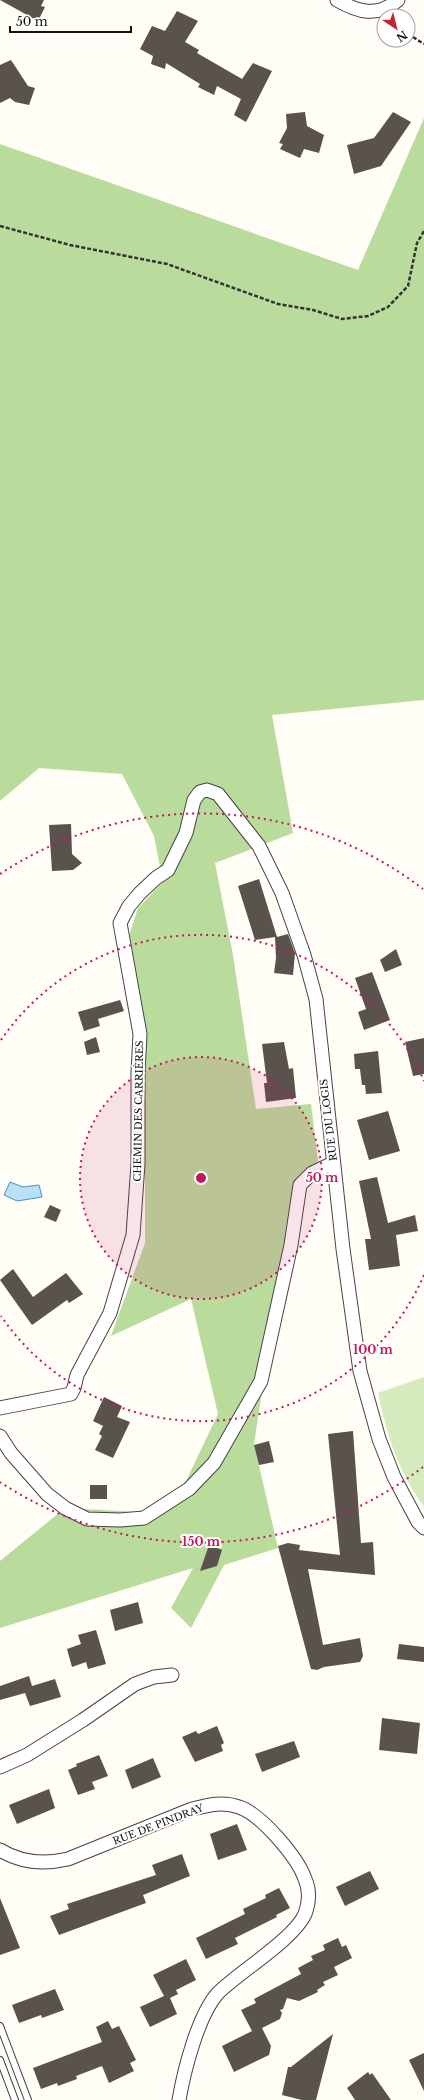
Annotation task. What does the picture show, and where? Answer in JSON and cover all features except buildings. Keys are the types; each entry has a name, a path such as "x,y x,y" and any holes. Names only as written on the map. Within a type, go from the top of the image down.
{"street":[{"path":"337,0 355,10 372,12 393,4 398,0"},
{"name":"CHEMIN DES CARRIÈRES","path":"0,1408 71,1394 74,1388 76,1375 110,1313 133,1235 138,1164 138,1072 140,1034 120,922 129,906 140,893 156,878 168,870 186,833 194,800 200,792 207,790 218,794"},
{"name":"RUE DU LOGIS","path":"218,794 259,846 268,862 296,928 304,955 316,999 333,1163 360,1371 379,1439 394,1477 418,1522 424,1528"},
{"path":"0,1436 11,1453 48,1494 65,1508 87,1519 120,1520 144,1518 189,1489 214,1462 261,1381 291,1245 300,1184 312,1173 333,1163"},
{"path":"0,1768 27,1755 83,1720 135,1684 154,1677 172,1675"},
{"name":"RUE DE PINDRAY","path":"0,1850 20,1859 52,1863 68,1859 192,1809 212,1804 228,1804 240,1807 254,1814 269,1827 295,1862 305,1878 308,1891 308,1903 305,1915 286,1936 223,1988 209,2005 190,2054 179,2100"}],"lane":[{"path":"0,2026 28,2100"},
{"path":"0,2060 15,2100"}],"path":[{"path":"0,226 70,245 167,264 278,304 313,310 342,319 368,316 388,307 408,286 417,243 424,232"}],"green space":[{"path":"424,118 424,700 272,715 293,833 215,863 233,955 256,1109 311,1104 318,1161 294,1182 254,1444 278,1548 224,1565 191,1628 171,1608 193,1568 0,1628 0,1561 65,1508 140,1512 185,1483 218,1414 191,1299 111,1336 145,1243 145,1031 129,936 138,908 163,882 154,836 122,774 39,768 0,801 0,144 358,270"},
{"path":"424,1377 424,1507 400,1466 390,1439 378,1393"}],"water":[{"path":"10,1182 23,1187 39,1185 42,1197 17,1201 4,1195"}]}
